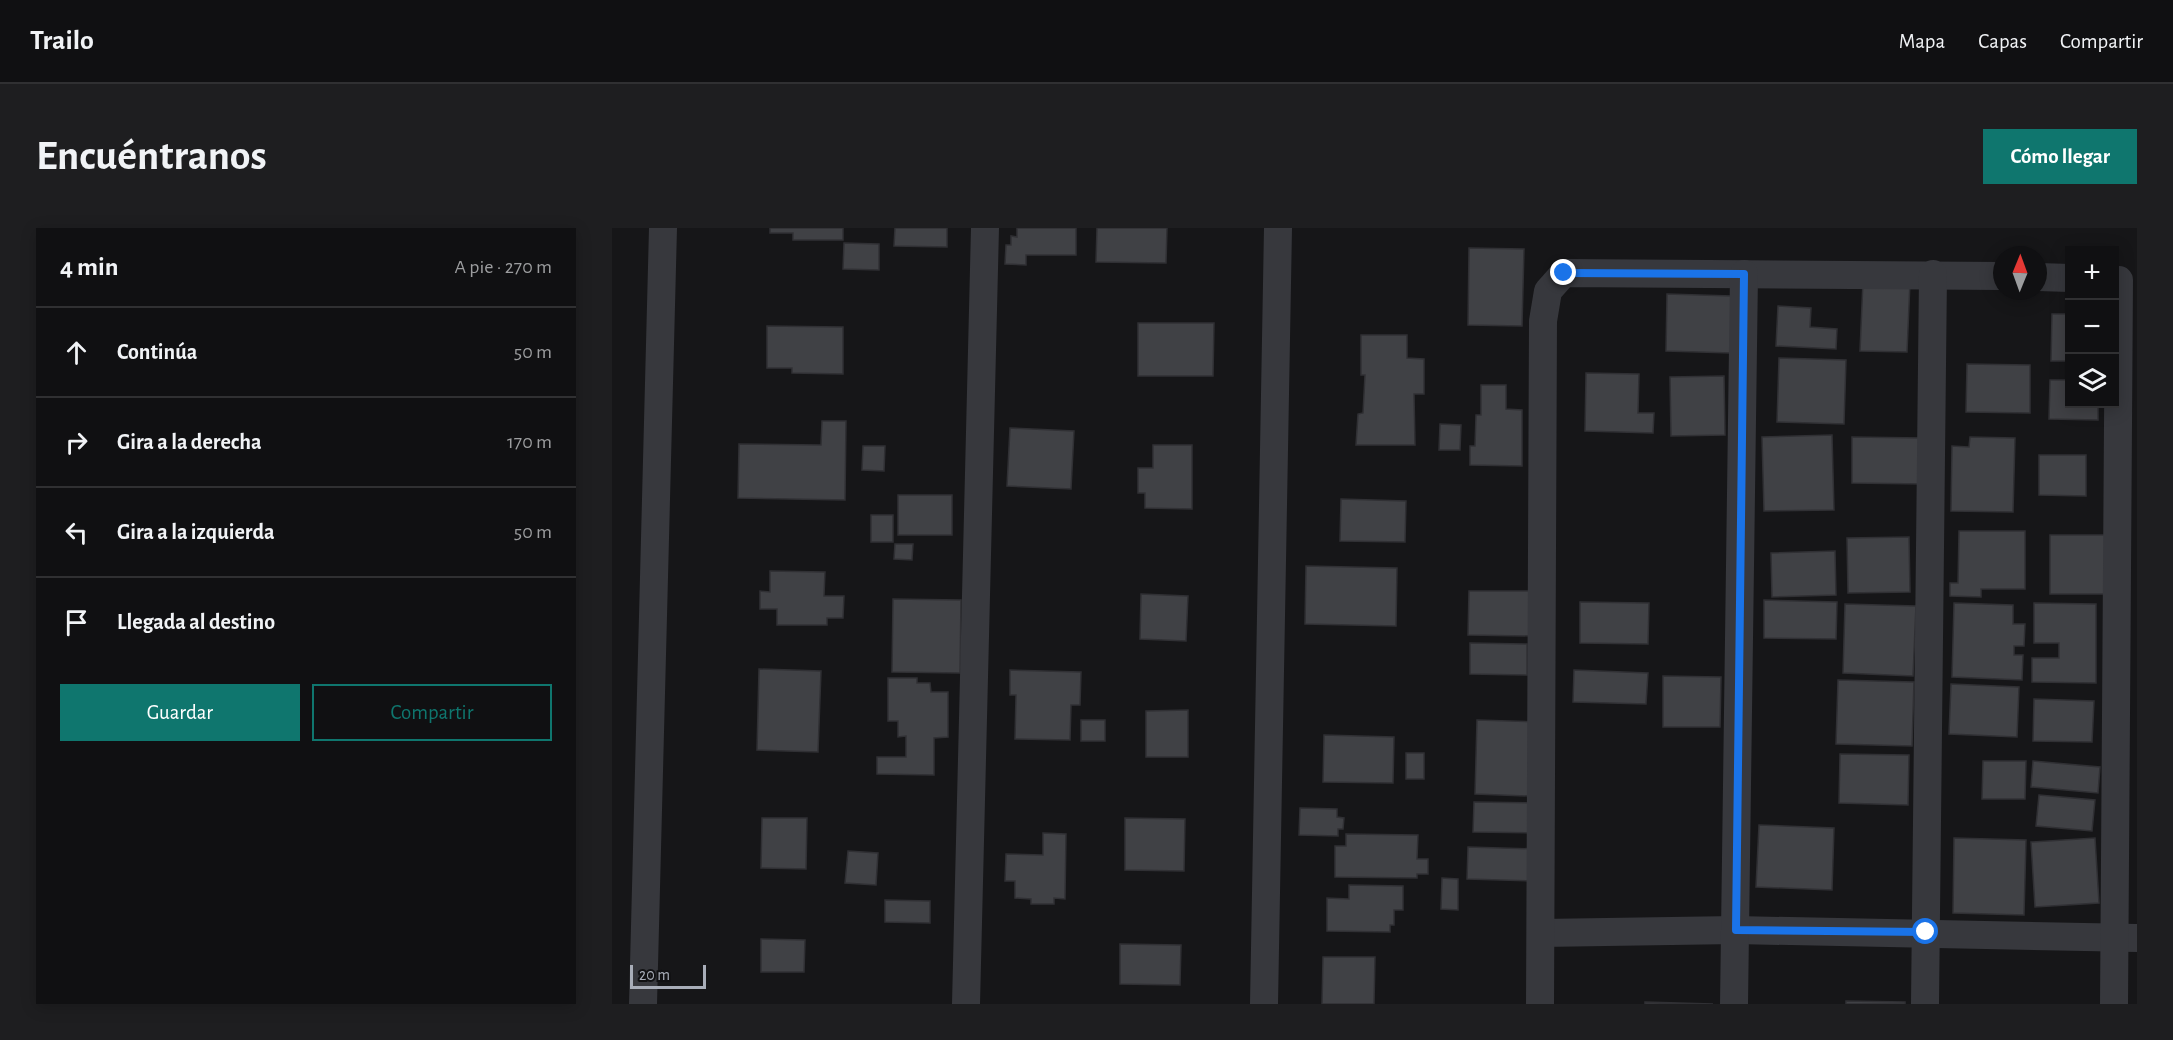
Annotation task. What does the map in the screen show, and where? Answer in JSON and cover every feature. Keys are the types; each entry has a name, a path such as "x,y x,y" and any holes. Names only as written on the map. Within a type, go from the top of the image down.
{"street":[{"path":"643,1004 663,228"},
{"path":"966,1004 985,228"},
{"path":"1264,1004 1278,228"},
{"path":"1540,1004 1543,333 1548,291 1564,273 1993,276"},
{"path":"1734,1004 1744,274"},
{"path":"1925,1004 1933,274"},
{"path":"2047,277 2065,278"},
{"path":"2114,1004 2126,938 2123,280"},
{"path":"1541,933 1736,930 1926,932 2126,938"}],"building":[{"path":"770,228 843,228 843,240 793,240 793,233 770,233"},
{"path":"895,228 947,228 947,247 894,246"},
{"path":"1017,228 1076,228 1076,255 1026,255 1026,265 1005,264 1006,245 1011,245 1011,236 1017,237"},
{"path":"1097,228 1167,228 1166,263 1096,262"},
{"path":"844,243 879,244 879,270 843,269"},
{"path":"1469,248 1524,249 1522,326 1468,325"},
{"path":"1863,281 1910,282 1907,352 1860,351"},
{"path":"1667,294 1732,296 1731,353 1666,351"},
{"path":"1778,306 1811,308 1810,327 1837,329 1836,349 1776,346"},
{"path":"2052,314 2065,314 2065,361 2051,361"},
{"path":"1138,323 1214,323 1213,376 1138,376"},
{"path":"767,326 843,327 843,374 792,373 792,368 767,368"},
{"path":"1361,335 1407,335 1407,358 1424,359 1424,394 1414,394 1415,445 1356,445 1358,414 1363,413 1365,375 1361,375"},
{"path":"1779,358 1846,360 1844,424 1777,422"},
{"path":"1967,364 2030,365 2030,413 1966,412"},
{"path":"1586,373 1639,374 1638,413 1654,413 1653,433 1585,431"},
{"path":"1724,376 1725,435 1671,436 1670,377"},
{"path":"2050,380 2065,380 2065,408 2098,408 2098,420 2049,419"},
{"path":"1481,385 1506,385 1506,409 1522,410 1522,466 1470,465 1470,446 1475,446 1476,415 1481,415"},
{"path":"822,421 846,421 845,500 738,498 739,444 821,445"},
{"path":"1440,424 1461,425 1460,450 1439,450"},
{"path":"1010,428 1074,431 1071,489 1007,486"},
{"path":"1832,435 1834,510 1764,511 1762,437"},
{"path":"1852,437 1923,438 1923,484 1852,483"},
{"path":"1970,437 2015,438 2013,512 1951,511 1952,446 1969,447"},
{"path":"1153,445 1192,445 1192,509 1145,508 1145,493 1138,493 1138,468 1153,468"},
{"path":"863,446 885,446 884,471 862,470"},
{"path":"2039,455 2086,455 2086,496 2039,495"},
{"path":"898,495 952,495 952,535 898,535"},
{"path":"1341,499 1406,501 1405,542 1340,541"},
{"path":"871,515 893,515 893,542 871,542"},
{"path":"1959,531 2025,531 2025,589 1981,589 1981,597 1950,596 1950,583 1958,583"},
{"path":"2050,535 2107,535 2107,594 2050,594"},
{"path":"1909,537 1910,592 1848,593 1847,538"},
{"path":"895,544 913,544 912,560 894,559"},
{"path":"1835,551 1836,595 1772,597 1771,553"},
{"path":"1306,566 1397,568 1396,626 1305,624"},
{"path":"770,571 825,572 824,596 844,596 843,618 827,618 827,625 777,625 777,609 760,609 760,591 770,592"},
{"path":"1469,591 1533,591 1533,636 1468,635"},
{"path":"1141,594 1188,596 1186,641 1140,639"},
{"path":"893,599 961,600 960,673 892,672"},
{"path":"1764,600 1837,602 1836,639 1764,638"},
{"path":"1580,602 1649,603 1648,644 1580,643"},
{"path":"1954,603 2013,605 2013,624 2025,624 2024,646 2014,646 2014,655 2023,655 2022,680 1952,677"},
{"path":"2034,603 2096,604 2096,683 2032,682 2032,658 2059,658 2059,643 2034,643"},
{"path":"1845,604 1916,606 1913,676 1843,673"},
{"path":"1470,643 1527,644 1527,675 1470,674"},
{"path":"759,669 821,671 818,752 757,750"},
{"path":"1010,670 1081,672 1080,705 1071,705 1070,740 1015,739 1016,695 1010,695"},
{"path":"1574,670 1648,673 1646,704 1573,702"},
{"path":"1663,676 1721,677 1720,727 1663,727"},
{"path":"888,678 917,678 917,683 930,683 931,692 948,692 948,737 934,738 934,775 877,774 877,757 906,757 906,736 898,737 898,721 888,721"},
{"path":"1838,680 1914,682 1912,746 1836,744"},
{"path":"1951,684 2019,687 2017,737 1949,734"},
{"path":"2034,699 2094,701 2092,742 2033,741"},
{"path":"1188,710 1188,757 1146,757 1146,711"},
{"path":"1081,720 1105,720 1105,741 1081,741"},
{"path":"1477,720 1540,722 1529,796 1475,794"},
{"path":"1324,735 1394,737 1393,783 1323,782"},
{"path":"1406,753 1424,753 1424,779 1406,779"},
{"path":"1840,754 1909,755 1908,805 1839,803"},
{"path":"1983,761 2026,761 2025,799 1982,799"},
{"path":"2033,761 2100,767 2098,793 2031,787"},
{"path":"2039,795 2095,800 2092,831 2036,826"},
{"path":"1474,802 1539,803 1538,833 1473,832"},
{"path":"1300,808 1337,809 1337,817 1344,818 1343,829 1338,829 1338,836 1299,835"},
{"path":"762,818 807,818 806,869 761,868"},
{"path":"1125,818 1185,819 1184,871 1125,870"},
{"path":"1759,825 1834,828 1832,890 1756,887"},
{"path":"1043,833 1066,834 1065,899 1054,898 1054,904 1031,904 1031,899 1015,898 1015,881 1005,881 1006,854 1043,855"},
{"path":"1346,834 1418,835 1417,859 1428,859 1428,874 1417,874 1417,878 1335,877 1335,846 1346,846"},
{"path":"1954,838 2026,840 2024,915 1953,913"},
{"path":"2095,838 2099,903 2035,907 2031,842"},
{"path":"1468,847 1538,849 1537,881 1467,879"},
{"path":"848,851 878,853 876,885 845,883"},
{"path":"1442,878 1458,879 1458,910 1441,909"},
{"path":"1349,885 1403,886 1403,910 1394,910 1394,925 1390,925 1390,932 1327,931 1327,898 1349,899"},
{"path":"885,900 930,901 930,923 885,922"},
{"path":"761,939 805,940 804,972 761,972"},
{"path":"1120,944 1181,945 1180,985 1120,984"},
{"path":"1323,957 1375,957 1374,1004 1322,1004"},
{"path":"1846,1001 1905,1002 1905,1004 1846,1004"},
{"path":"1645,1002 1713,1004 1645,1004"}],"route":[{"path":"1564,273 1744,274 1736,930 1926,932"}]}
